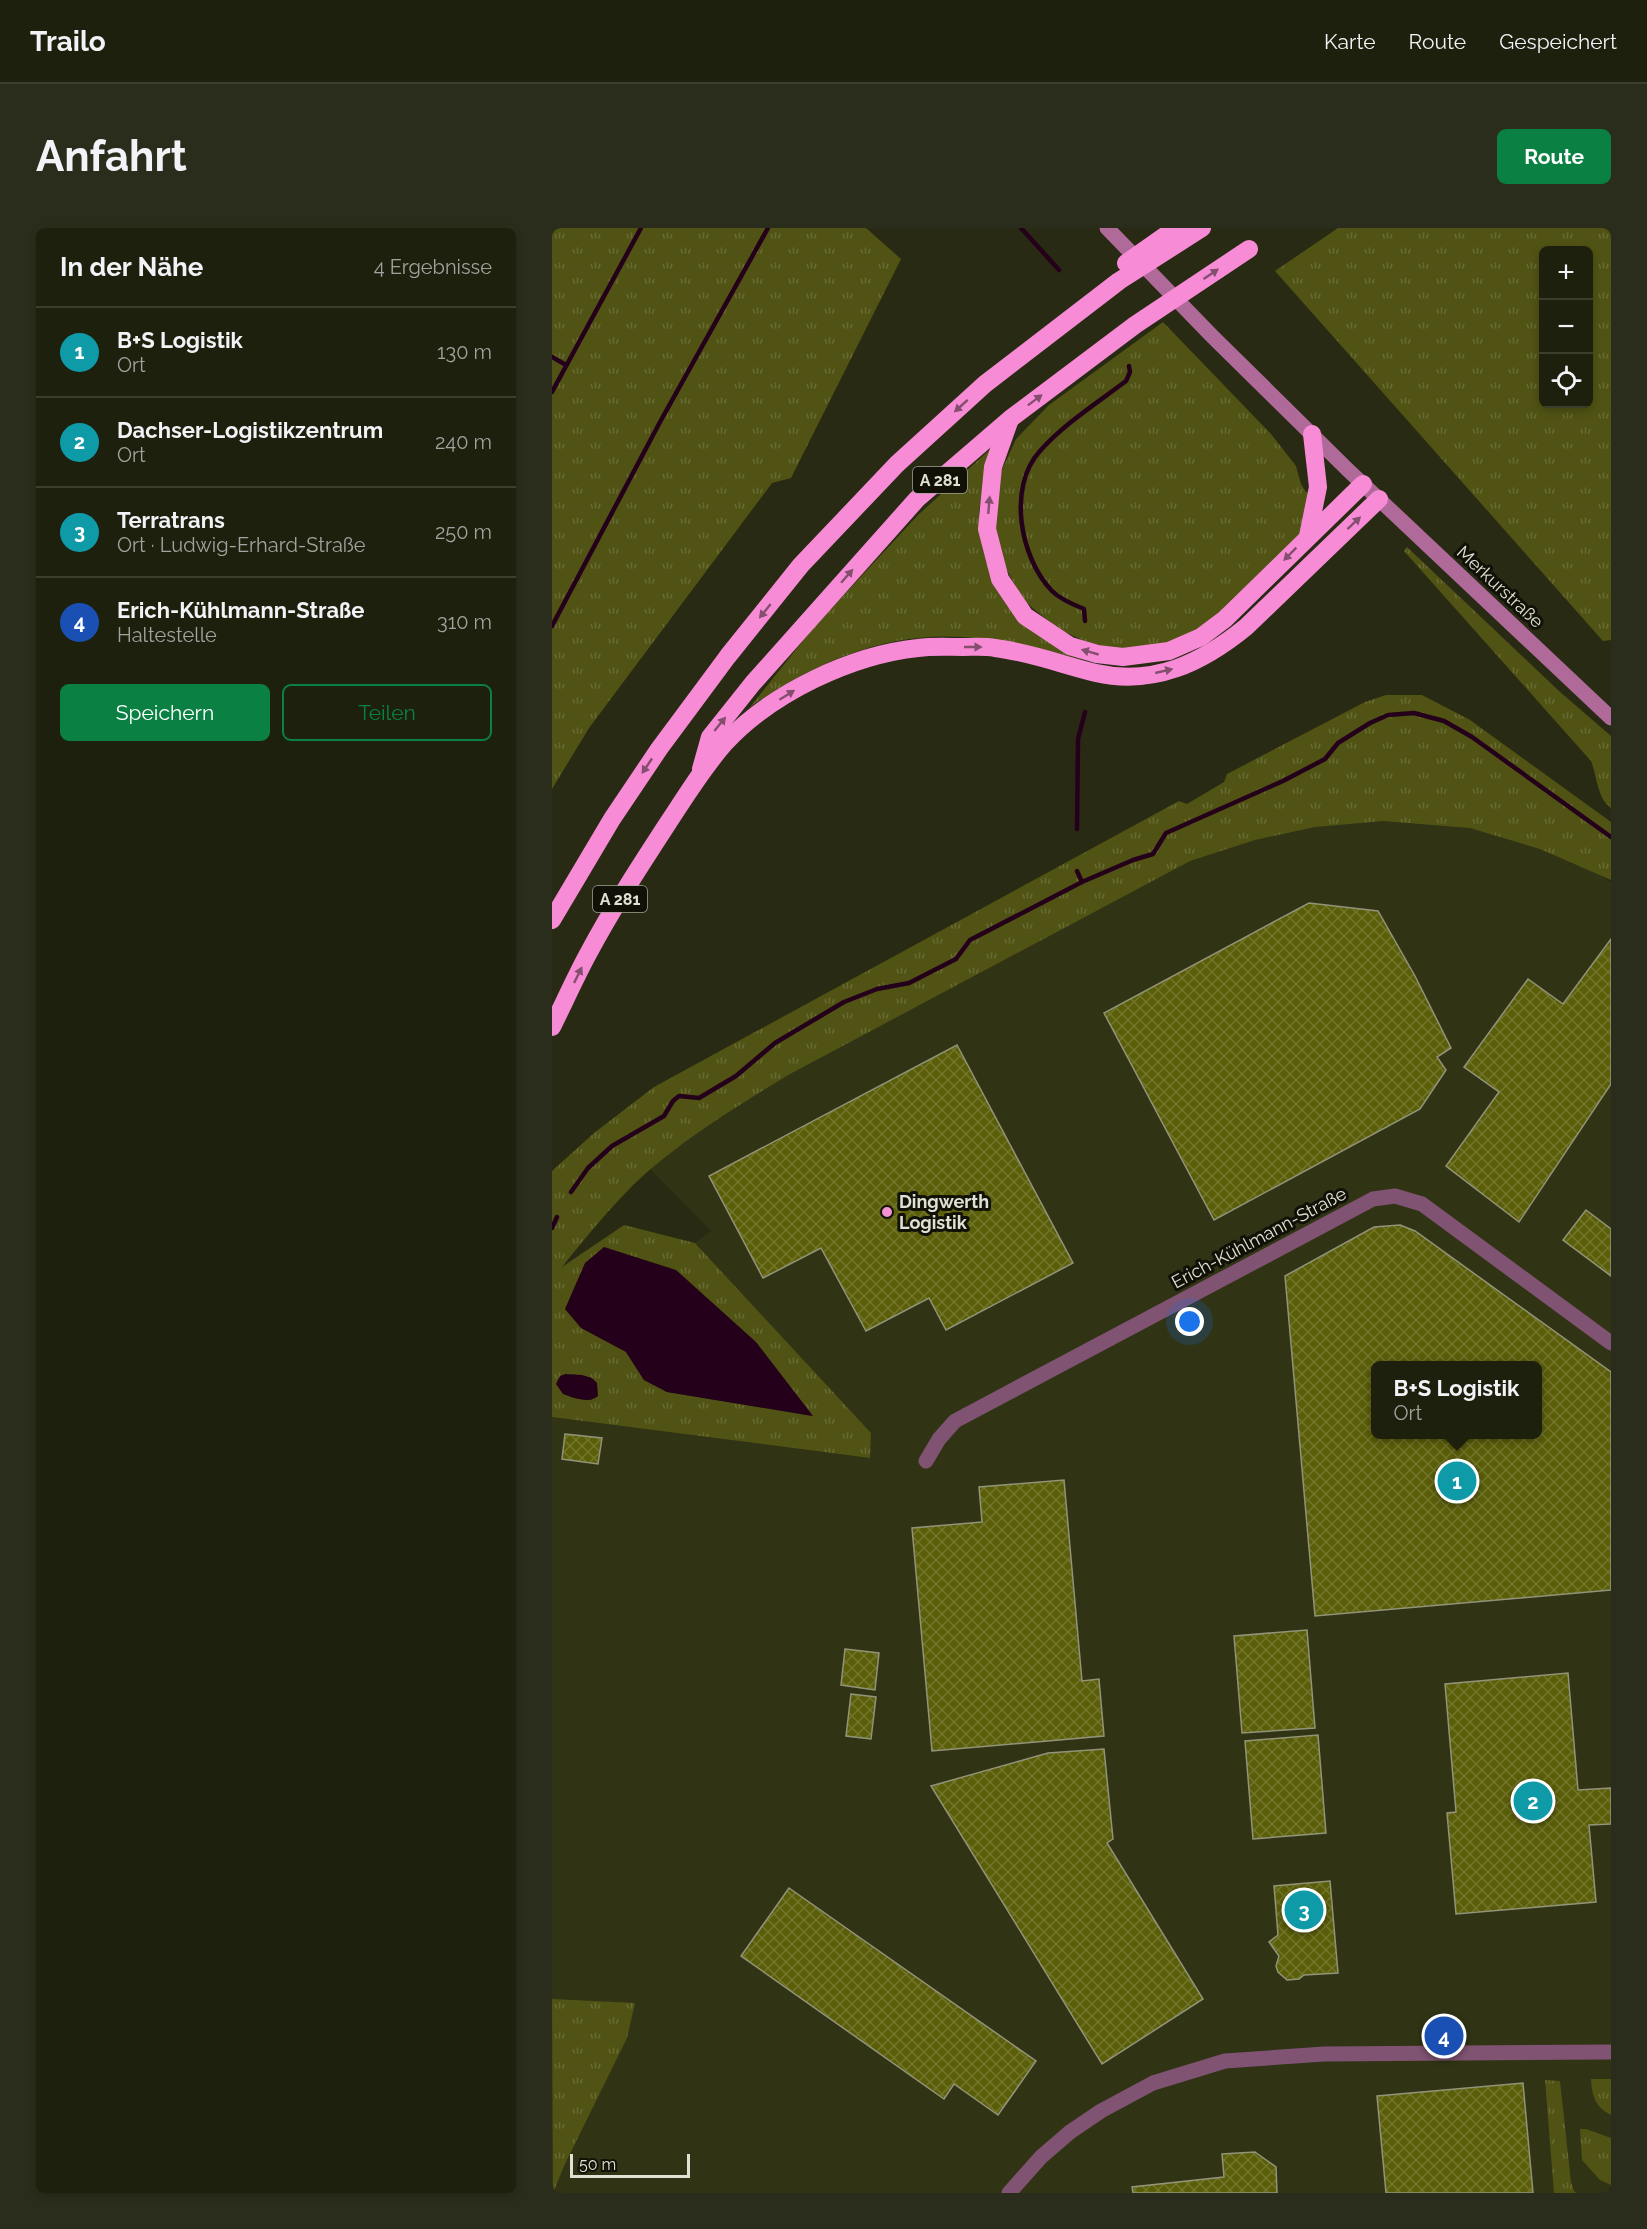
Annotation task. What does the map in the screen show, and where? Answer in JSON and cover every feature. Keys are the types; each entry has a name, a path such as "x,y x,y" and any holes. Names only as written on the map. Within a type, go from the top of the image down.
{"highway":[{"path":"1088,304 1112,273 1176,228"},
{"name":"A 281","path":"552,920 612,819 658,749 801,565 906,456 985,384 1119,281 1202,228"},
{"name":"A 281","path":"552,1028 588,955 631,880 699,777 710,737 753,683 917,499 1010,419 1135,325 1249,249"},
{"path":"1010,419 993,466 987,529 1000,579 1025,616 1070,646 1097,654 1123,657 1168,651 1201,637 1225,619 1363,484"},
{"path":"1308,536 1318,488 1312,435"},
{"path":"699,777 726,742 760,712 795,690 838,668 883,655 918,648 995,648 1098,673 1122,676 1150,674 1180,668 1223,646 1246,627 1378,499"}],"street":[{"name":"Merkurstraße","path":"1107,228 1312,435 1611,718"},
{"name":"Erich-Kühlmann-Straße","path":"926,1461 939,1439 955,1421 1373,1199 1395,1196 1422,1204 1611,1343"},
{"path":"1009,2193 1041,2157 1101,2110 1153,2084 1225,2061 1324,2054 1611,2052"}],"shaded area":[{"path":"1379,808 1533,832 1611,882 1611,2193 552,2193 552,1417 869,1458 871,1433 695,1243 711,1231 645,1164 741,1096 1186,855"},
{"path":"604,1247 676,1270 756,1342 813,1416 667,1392 644,1380 626,1352 581,1328 565,1309 585,1263"},
{"path":"565,1374 592,1378 597,1383 598,1396 586,1400 563,1394 556,1384 560,1376"}],"green space":[{"path":"552,228 866,228 901,259 791,478 772,483 589,728 552,789"},
{"path":"1338,228 1611,228 1611,640 1603,641 1275,271"},
{"path":"1163,322 1271,434 1296,466 1301,484 1306,492 1311,493 1308,520 1297,540 1216,619 1183,640 1144,651 1098,647 1058,629 1023,600 1000,558 993,515 999,476 1016,439 1049,405"},
{"path":"998,442 986,473 979,511 983,548 998,586 1081,659 982,639 919,638 860,650 831,661 804,674 750,707 814,627 918,515"},
{"path":"1407,547 1559,691 1611,736 1611,808 1600,793 1591,761 1404,551"},
{"path":"1386,695 1422,695 1470,720 1611,822 1611,880 1540,849 1470,828 1383,821 1315,827 1255,840 1190,861 790,1074 740,1105 690,1138 645,1174 608,1212 562,1267 624,1225 695,1243 871,1433 870,1458 552,1417 552,1171 594,1133 654,1087 1179,801 1187,804 1224,782 1227,774 1365,702","holes":["626,1352 812,1416 667,1392 644,1380","572,1374 592,1379 597,1383 592,1400 570,1397"]},
{"path":"552,1999 635,2003 627,2038 553,2193"},
{"path":"1591,2079 1611,2079 1611,2115 1595,2100"},
{"path":"1545,2080 1560,2081 1571,2182 1576,2193 1554,2193"},
{"path":"1580,2129 1611,2138 1611,2185 1600,2180 1582,2160"}],"building":[{"path":"1309,903 1378,911 1415,976 1451,1048 1437,1057 1446,1070 1420,1109 1214,1220 1104,1013"},
{"path":"1611,939 1611,1084 1519,1222 1446,1166 1499,1092 1464,1067 1528,979 1563,1004"},
{"name":"Dingwerth Logistik","path":"957,1045 1073,1263 946,1330 929,1298 866,1331 821,1248 763,1278 709,1176"},
{"path":"1586,1210 1611,1229 1611,1276 1563,1240"},
{"path":"1400,1225 1415,1231 1611,1372 1611,1590 1315,1616 1285,1276 1374,1227"},
{"path":"565,1434 602,1438 598,1464 562,1459"},
{"path":"1064,1480 1082,1681 1099,1679 1104,1736 932,1751 912,1528 982,1522 979,1487"},
{"path":"1307,1630 1315,1728 1242,1733 1234,1636"},
{"path":"845,1649 879,1653 875,1690 841,1685"},
{"path":"1568,1673 1578,1790 1611,1788 1611,1824 1589,1825 1596,1902 1456,1914 1447,1813 1456,1812 1445,1684"},
{"path":"851,1694 876,1697 871,1739 846,1736"},
{"path":"1318,1735 1326,1833 1253,1839 1245,1741"},
{"path":"1104,1749 1113,1839 1107,1843 1203,1999 1102,2064 931,1786 1048,1753"},
{"path":"1330,1881 1338,1973 1304,1975 1299,1979 1287,1980 1278,1972 1276,1966 1279,1956 1269,1942 1278,1935 1274,1886"},
{"path":"789,1888 1036,2061 998,2115 954,2084 944,2099 741,1956"},
{"path":"1523,2083 1533,2193 1386,2193 1377,2096"},
{"path":"1255,2152 1276,2167 1277,2193 1133,2193 1132,2187 1224,2177 1222,2154"}],"waterway":[{"path":"552,392 641,228"},
{"path":"552,626 660,422 768,228"},
{"path":"1021,228 1059,270"},
{"path":"552,357 566,365"},
{"path":"1085,621 1084,609 1052,591 1032,560 1025,542 1022,522 1023,483 1030,466 1049,441 1126,381 1130,372 1129,366"},
{"path":"1077,829 1078,739 1085,712"},
{"path":"571,1192 588,1168 612,1146 664,1116 679,1096 699,1098 736,1076 775,1043 844,1002 877,989 909,983 956,959 970,940 1082,882 1153,854 1166,833 1283,781 1325,759 1338,743 1370,723 1388,715 1414,713 1444,721 1472,737 1611,837"},
{"path":"1077,871 1082,882"},
{"path":"552,1228 557,1217"}],"place":[{"name":"Dingwerth Logistik","path":"887,1212"},
{"name":"B+S Logistik","path":"1457,1481"},
{"name":"Dachser-Logistikzentrum","path":"1533,1801"},
{"name":"Terratrans","path":"1304,1910"},
{"name":"Erich-Kühlmann-Straße","path":"1444,2036"}]}
